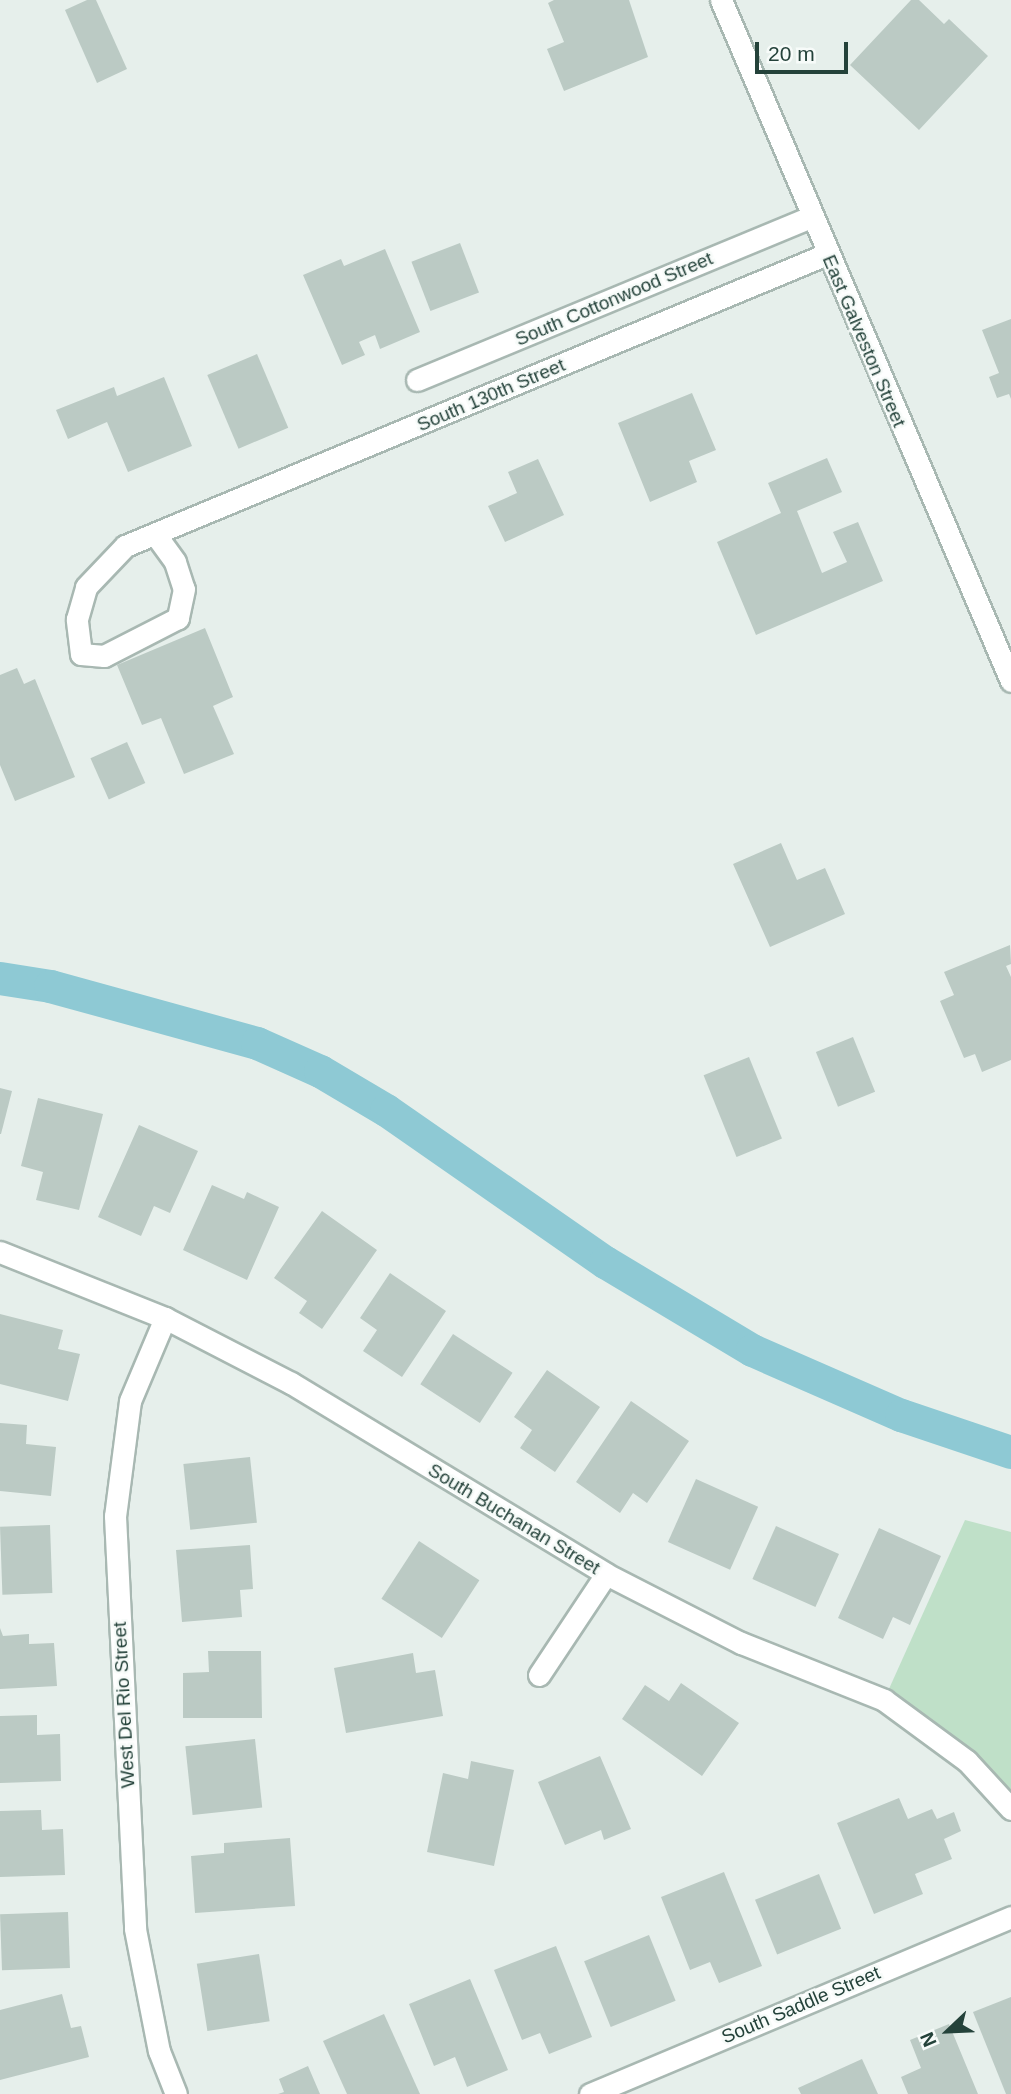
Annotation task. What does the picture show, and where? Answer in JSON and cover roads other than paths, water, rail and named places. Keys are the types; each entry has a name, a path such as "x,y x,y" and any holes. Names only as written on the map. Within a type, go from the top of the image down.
{"street":[{"name":"East Galveston Street","path":"721,0 811,217 1011,681"},
{"name":"South Cottonwood Street","path":"417,380 811,217"},
{"name":"South 130th Street","path":"155,534 175,562 184,589 178,618 104,656 81,654 77,619 86,587 125,546 827,254"},
{"name":"South Buchanan Street","path":"0,1252 164,1318 291,1383 606,1574 741,1643 884,1700 967,1760 1011,1809"},
{"name":"West Del Rio Street","path":"164,1318 130,1401 115,1516 135,1929 159,2051 176,2094"},
{"path":"539,1675 606,1574"},
{"name":"South Saddle Street","path":"590,2094 1011,1917"}],"waterway":[{"path":"0,978 50,986 257,1043 320,1071 386,1110 605,1262 752,1350 901,1415 1011,1452"}]}
